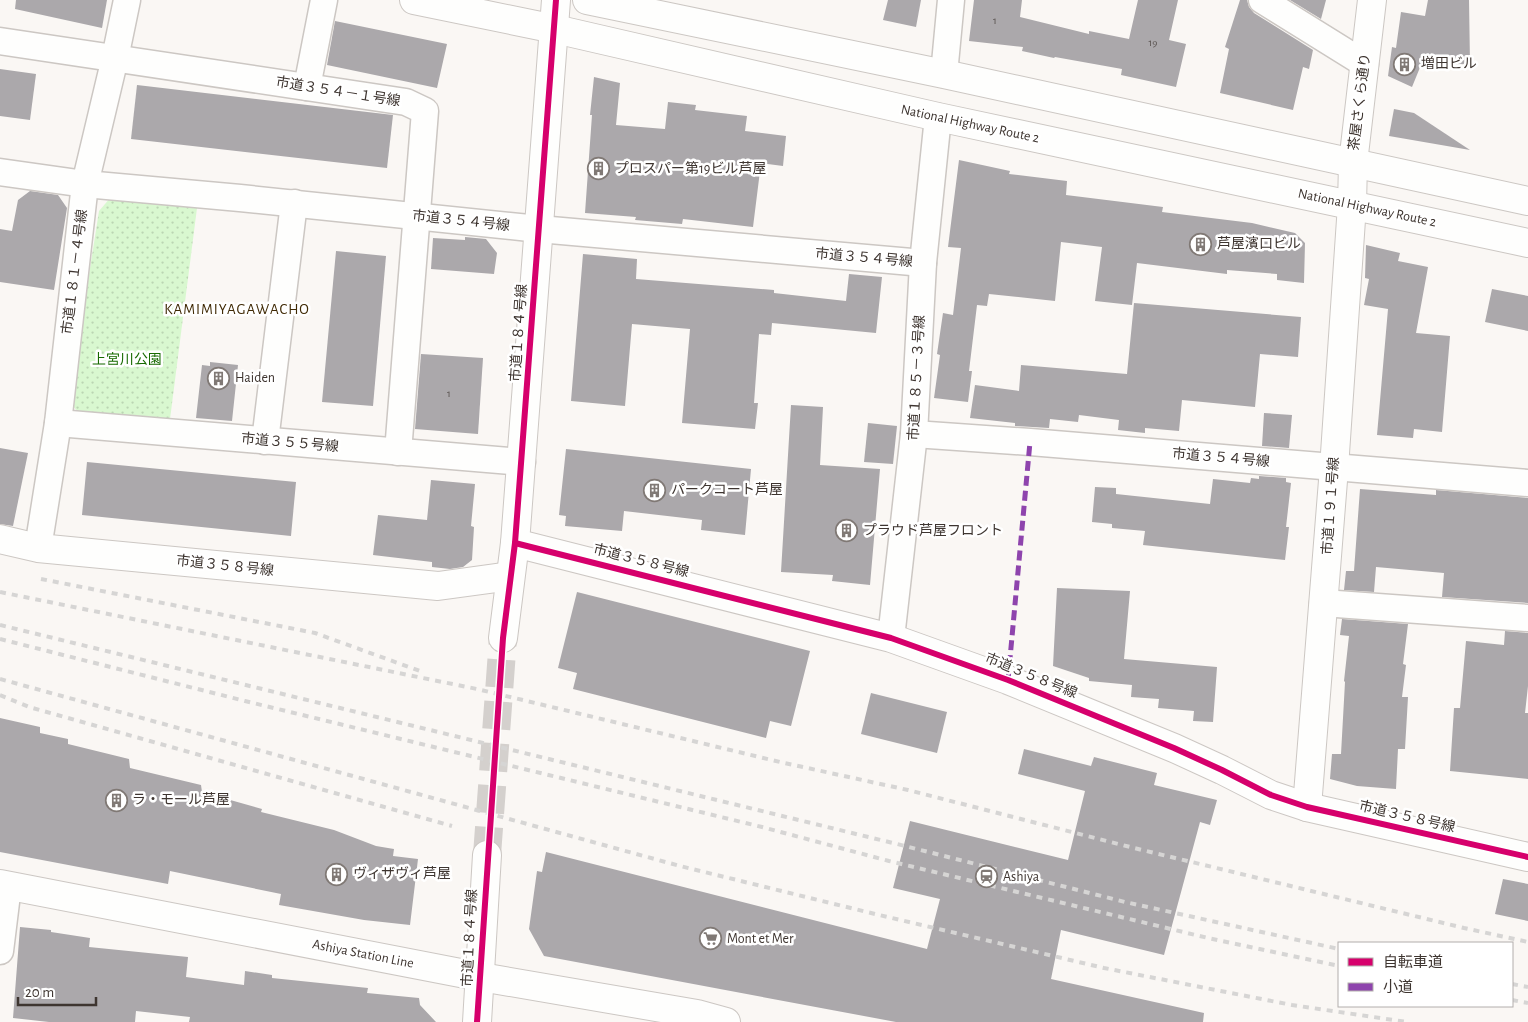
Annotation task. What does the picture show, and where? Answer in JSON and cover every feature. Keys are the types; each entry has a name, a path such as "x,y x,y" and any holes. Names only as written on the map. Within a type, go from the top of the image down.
{"main road":[{"name":"National Highway Route 2","path":"414,0 555,29 938,117 1528,243"},
{"name":"市道１８４号線","path":"503,638 515,543 522,462 556,0"},
{"path":"587,0 944,74 1528,201"},
{"name":"茶屋さくら通り","path":"1352,205 1352,163 1372,0"},
{"name":"市道１９１号線","path":"1307,807 1334,468 1352,205"},
{"name":"市道３５８号線","path":"0,539 38,548 438,586 510,576"},
{"name":"市道３５８号線","path":"515,543 892,638 1008,680 1174,748 1271,795 1307,807 1528,857"},
{"name":"市道１８４号線","path":"477,1022 487,855"},
{"name":"Ashiya Station Line","path":"4,885 481,977 697,1014 726,1022"}],"street":[{"name":"市道１８１－４号線","path":"38,548 58,423 85,184 115,58 126,0"},
{"path":"307,88 324,0"},
{"path":"944,74 951,0"},
{"path":"1262,0 1365,64"},
{"name":"市道３５４－１号線","path":"0,41 406,102 425,111 398,452"},
{"name":"市道１８５－３号線","path":"892,638 914,434 923,263 938,117"},
{"name":"市道３５４号線","path":"0,172 85,184 539,229 923,263"},
{"path":"265,441 294,204"},
{"name":"市道３５５号線","path":"58,423 522,462"},
{"name":"市道３５４号線","path":"914,434 1528,483"},
{"path":"1323,603 1528,618"},
{"path":"0,951 4,885"}],"green space":[{"name":"上宮川公園","path":"111,197 197,208 169,427 81,415 69,402 99,211"}],"building":[{"path":"16,0 107,0 102,28 15,9"},
{"path":"888,0 921,0 916,27 883,20"},
{"path":"974,0 1022,0 1020,17 1089,34 1089,31 1129,39 1138,0 1178,0 1169,40 1186,44 1176,87 1121,75 1122,69 1022,51 1023,47 969,41"},
{"path":"1240,0 1247,0 1249,7 1254,13 1313,50 1309,69 1303,67 1293,110 1220,93 1229,49 1225,47"},
{"path":"1290,0 1326,0 1321,19"},
{"path":"1428,0 1469,0 1470,64 1421,65 1412,87 1388,76 1392,47 1396,48 1401,12 1425,16"},
{"path":"335,21 447,44 437,88 327,65"},
{"path":"0,69 36,74 30,120 0,116"},
{"path":"594,77 620,83 616,125 665,129 668,102 696,105 695,110 747,116 745,131 786,136 783,166 761,163 753,227 683,219 682,224 635,220 636,217 585,213"},
{"path":"137,85 393,115 387,168 131,139"},
{"path":"1394,109 1414,113 1470,150 1389,136"},
{"path":"959,160 1010,171 1009,174 1067,181 1066,195 1163,207 1162,212 1252,223 1295,233 1305,243 1304,283 1277,280 1277,274 1227,270 1227,274 1137,263 1132,305 1095,301 1102,247 1061,242 1055,301 989,294 987,306 977,305 969,371 972,371 968,402 934,398 940,355 937,354 943,313 953,315 961,248 948,247"},
{"path":"30,191 58,195 67,208 54,290 0,282 0,229 12,231 18,200"},
{"path":"465,237 486,239 497,253 494,274 431,269 433,238 465,240"},
{"path":"1366,245 1400,253 1398,261 1428,267 1416,333 1450,336 1442,432 1414,429 1413,438 1377,435 1388,309 1364,305 1369,279 1365,278"},
{"path":"336,251 386,256 373,406 322,402"},
{"path":"583,254 637,259 636,279 774,290 774,293 846,301 849,274 882,277 876,333 772,323 771,335 759,334 754,403 758,403 755,429 682,423 690,329 632,324 625,406 571,401"},
{"path":"1492,289 1528,296 1528,331 1485,322"},
{"path":"1134,303 1301,317 1298,357 1260,354 1255,407 1182,400 1179,431 1145,428 1145,433 1118,430 1119,420 1079,415 1078,422 1050,419 1049,428 1015,426 1015,423 970,418 975,385 1019,391 1021,365 1127,374"},
{"path":"421,354 483,358 478,434 415,429"},
{"path":"210,362 238,365 232,421 196,418 202,365 210,366"},
{"name":"プラウド芦屋フロント","path":"791,405 823,407 820,465 880,469 870,585 832,581 833,575 781,572"},
{"path":"1264,413 1292,415 1289,448 1262,446"},
{"path":"868,423 897,426 893,464 864,462"},
{"path":"0,448 28,453 13,526 0,524"},
{"name":"パークコート芦屋","path":"566,449 751,469 745,535 701,530 702,520 624,511 622,531 565,526 566,516 559,515"},
{"path":"87,462 296,482 291,536 82,515"},
{"path":"1259,476 1286,478 1286,482 1291,483 1286,527 1289,527 1285,560 1143,545 1145,531 1112,528 1112,524 1092,522 1095,487 1116,488 1116,494 1210,504 1213,479 1250,483 1251,478 1259,479"},
{"path":"431,480 475,484 471,526 474,527 472,560 463,567 450,569 432,567 432,562 373,555 378,515 427,520"},
{"path":"1360,489 1436,495 1436,490 1528,498 1528,603 1442,597 1444,573 1376,567 1374,592 1344,590 1346,571 1354,571"},
{"path":"1057,588 1130,591 1124,659 1217,667 1213,722 1193,721 1194,711 1158,708 1159,699 1131,697 1132,685 1089,681 1089,678 1053,666"},
{"path":"577,592 810,651 791,726 770,721 766,738 573,689 577,673 558,668"},
{"path":"1342,619 1408,624 1403,664 1406,665 1402,697 1408,697 1405,749 1398,749 1396,789 1357,786 1330,779 1332,754 1341,754 1344,681 1349,636 1340,635"},
{"path":"1505,631 1528,633 1528,686 1525,713 1528,713 1528,779 1450,771 1454,708 1460,708 1466,641 1504,645"},
{"path":"871,693 947,712 937,753 861,734"},
{"name":"ラ・モール芦屋","path":"0,718 40,727 40,733 68,739 68,744 129,759 130,768 201,785 202,792 262,809 261,812 334,830 376,846 394,849 393,856 418,859 410,925 364,920 279,905 281,894 170,871 168,884 0,852"},
{"path":"1024,749 1091,766 1094,757 1157,773 1154,785 1217,800 1210,825 1200,822 1164,955 1061,930 1051,979 1204,1013 1203,1022 896,1022 544,956 529,929 537,871 542,872 546,852 927,949 940,899 893,888 910,821 1068,860 1085,791 1018,774"},
{"path":"1503,879 1528,884 1528,921 1495,914"},
{"path":"20,927 51,930 51,932 90,938 89,947 188,957 186,977 244,985 245,971 272,975 272,978 368,988 367,993 419,998 420,1005 436,1022 189,1022 190,1017 136,1011 135,1022 49,1022 13,1018"}],"tunnel":[{"path":"487,855 503,638"}],"railway":[{"path":"41,579 315,633 420,671"},
{"path":"0,592 477,689 780,762 908,790 1134,848 1528,942"},
{"path":"0,625 897,844 1125,902 1338,949"},
{"path":"0,639 245,701 762,827 889,861 1208,938 1338,966"},
{"path":"0,679 680,866 875,914 1104,968 1292,1005 1407,1022"},
{"path":"0,695 29,707 452,826"},
{"path":"1513,984 1528,987"},
{"path":"1513,1000 1528,1003"}],"marked path":[{"path":"1008,680 1030,442"}],"cycle path":[{"path":"477,1022 503,638 515,543 556,0"},
{"path":"515,543 891,638 1008,680 1174,748 1271,795 1307,807 1528,857"}],"place":[{"name":"増田ビル","path":"1405,64"},
{"name":"プロスパー第19ビル芦屋","path":"599,169"},
{"name":"芦屋濱口ビル","path":"1201,244"},
{"name":"Haiden","path":"219,378"},
{"name":"パークコート芦屋","path":"655,490"},
{"name":"プラウド芦屋フロント","path":"847,531"},
{"name":"ラ・モール芦屋","path":"116,800"},
{"name":"ヴィザヴィ芦屋","path":"337,874"},
{"name":"Ashiya","path":"987,877"},
{"name":"Mont et Mer","path":"711,939"}],"district":[{"name":"KAMIMIYAGAWACHO","path":"237,309"}]}
